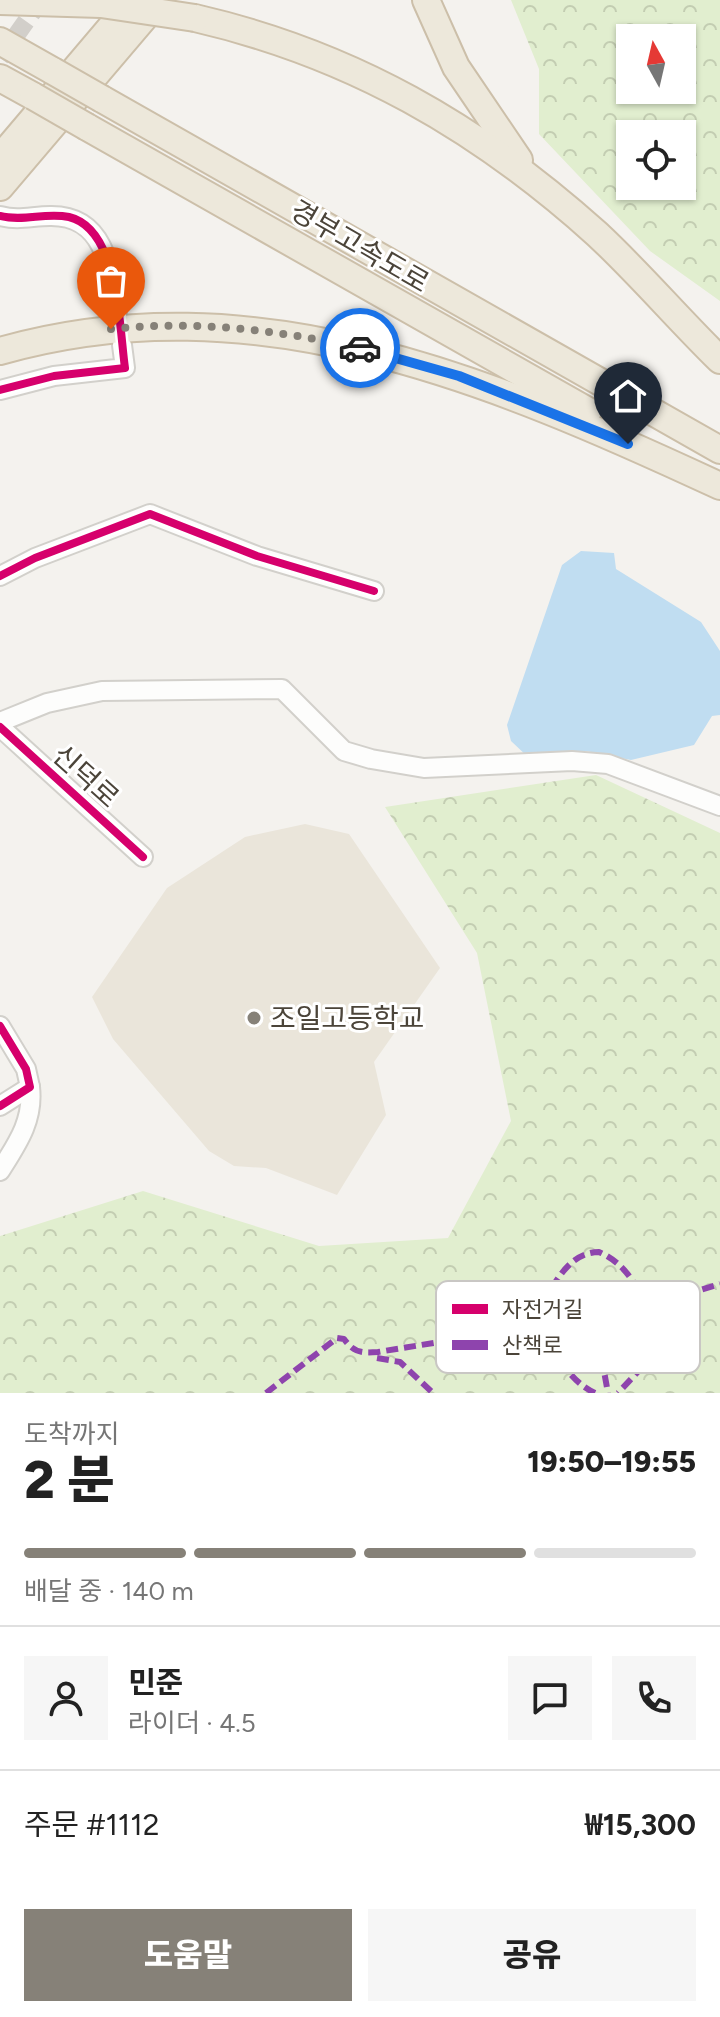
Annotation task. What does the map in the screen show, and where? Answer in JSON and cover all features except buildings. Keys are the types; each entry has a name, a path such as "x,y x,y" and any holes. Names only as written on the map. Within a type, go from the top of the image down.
{"highway":[{"path":"0,158 134,0"},
{"path":"0,187 159,0"},
{"path":"426,0 445,45 477,102 532,176 624,261 720,360"},
{"path":"0,1 111,5 195,18 293,45 392,87 459,128 567,208"},
{"name":"경부고속도로","path":"0,41 720,450"},
{"name":"경부고속도로","path":"0,78 720,486"},
{"path":"0,90 33,96"},
{"path":"0,351 63,336 140,326 243,329 313,339 383,353 500,391 720,486"}],"street":[{"path":"0,216 26,220 68,217 83,223 105,250 117,314"},
{"path":"0,390 54,376 125,368 122,345"},
{"path":"0,576 35,558 150,514 257,556 374,591"},
{"name":"신덕로","path":"143,857 0,725 47,703 102,691 282,689 344,751 371,759 424,768 572,761 608,764 720,806"},
{"path":"0,1026 26,1069 31,1103 25,1130 0,1171"},
{"path":"0,1106 30,1087"}],"shaded area":[{"name":"조일고등학교","path":"305,824 349,834 440,968 374,1062 386,1115 337,1195 266,1168 234,1166 209,1151 113,1039 92,997 167,888 245,837"}],"green space":[{"path":"511,0 720,0 720,301 650,251 539,134 539,69"},
{"path":"596,775 720,833 720,1393 0,1393 0,1236 143,1191 319,1246 448,1238 511,1121 477,953 385,807"}],"water":[{"path":"581,551 614,553 616,569 701,622 720,651 720,715 712,716 694,745 631,760 586,751 529,758 511,741 507,725 562,565"}],"tunnel":[{"path":"0,58 37,6"}],"marked path":[{"path":"556,1281 579,1257 599,1252 613,1260 632,1281"},
{"path":"700,1290 720,1284"},
{"path":"266,1393 337,1338 344,1339 359,1351 372,1352 436,1342"},
{"path":"377,1358 400,1362 433,1393"},
{"path":"570,1373 595,1393"},
{"path":"604,1373 608,1393"},
{"path":"618,1393 637,1373"}],"cycle path":[{"path":"0,216 69,217 86,225 98,240 114,281 125,368 54,376 0,390"},
{"path":"0,576 35,558 150,514 257,556 374,591"},
{"path":"0,727 143,857"},
{"path":"0,1026 26,1069 30,1087 0,1106"}],"way so far":[{"path":"111,329 170,325 243,329 360,348"}],"place":[{"name":"조일고등학교","path":"254,1018"}],"route":[{"path":"360,348 459,376 628,444"}]}
